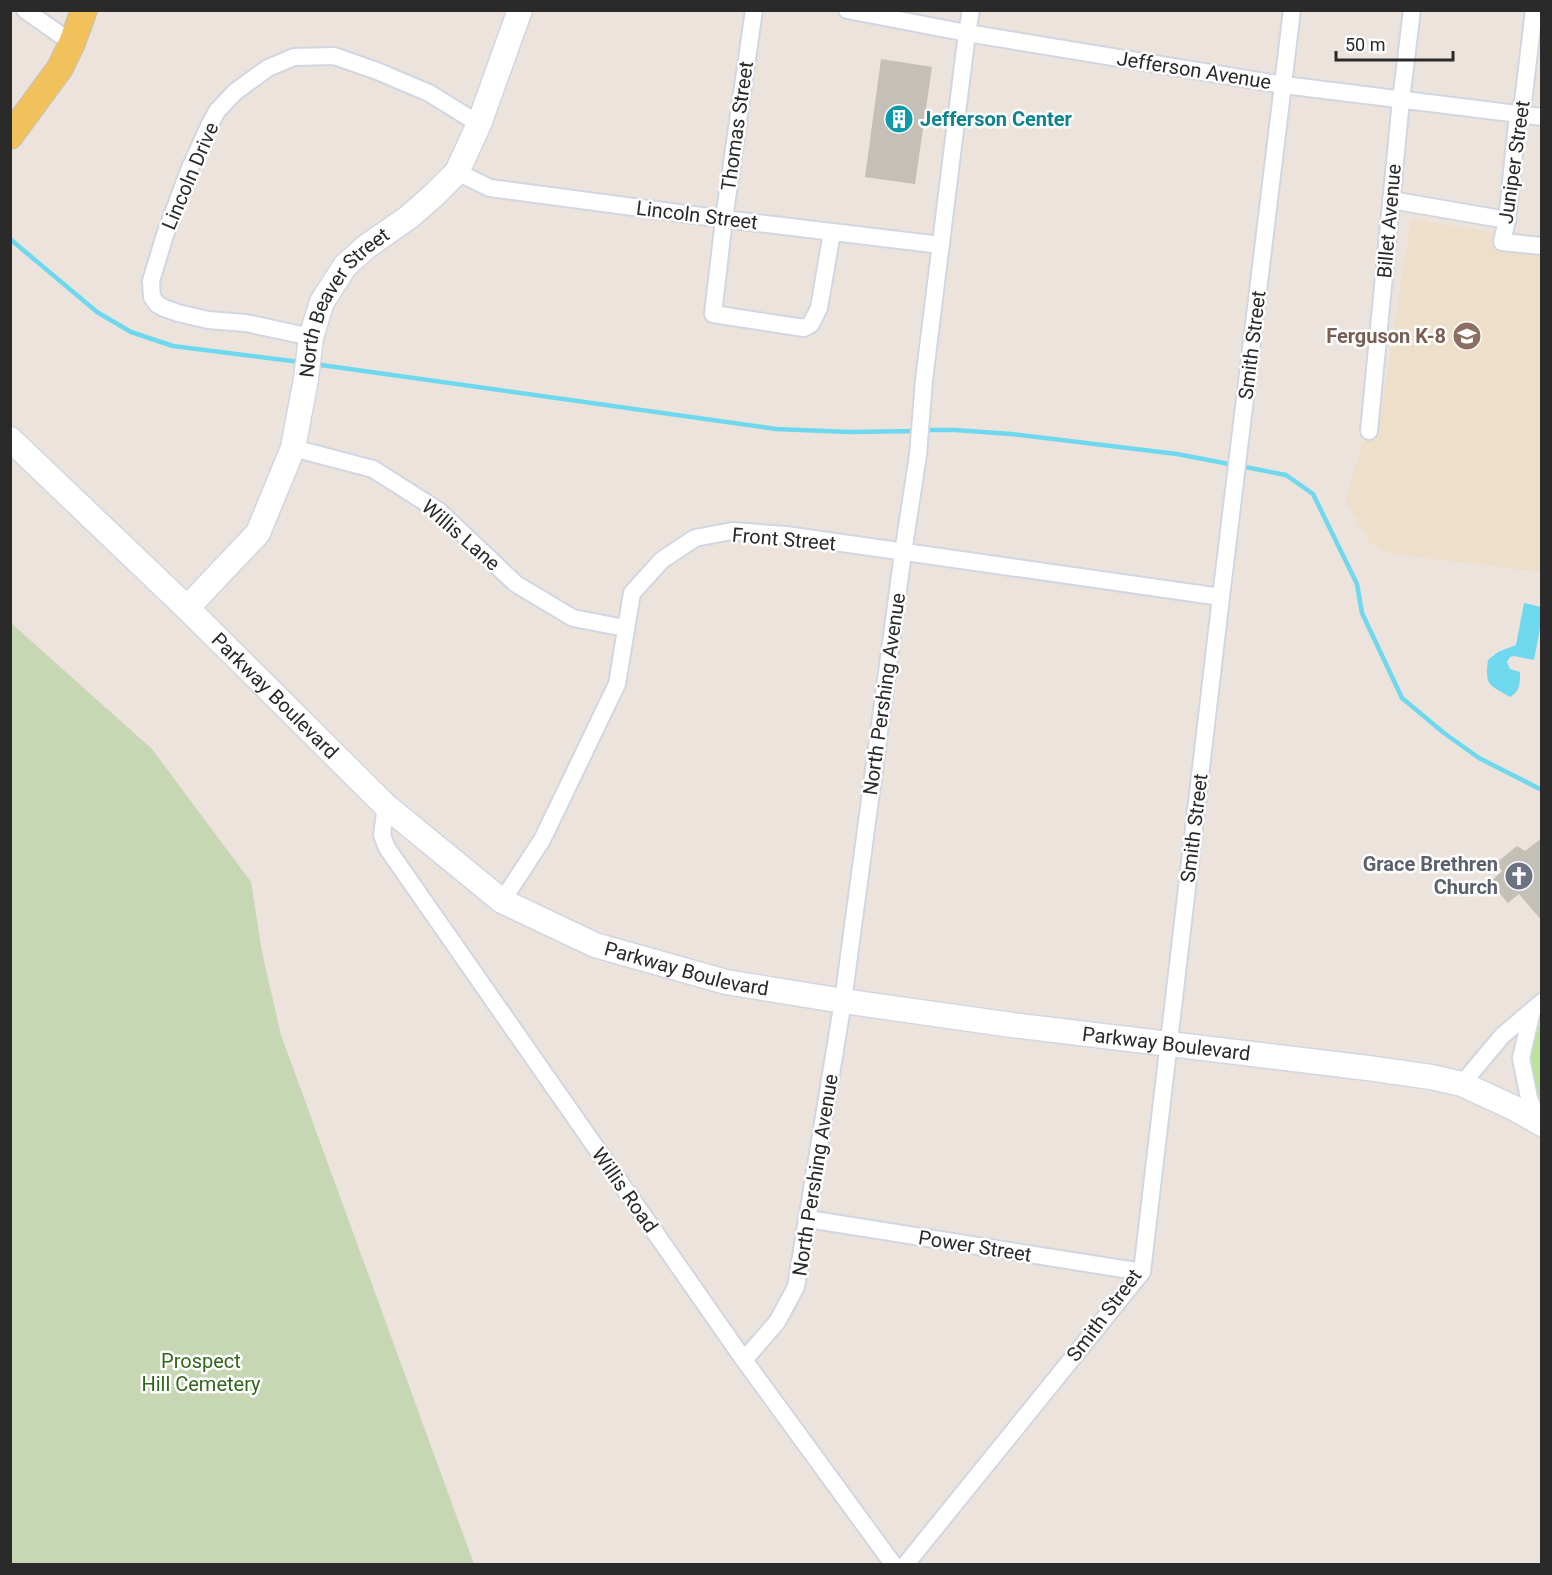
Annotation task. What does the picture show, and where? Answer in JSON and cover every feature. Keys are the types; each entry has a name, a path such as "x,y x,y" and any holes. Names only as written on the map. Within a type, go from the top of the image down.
{"main road":[{"path":"10,136 56,75 72,43 84,10"}],"street":[{"path":"25,10 72,43"},
{"name":"North Beaver Street","path":"188,608 258,533 293,448 311,337 322,302 345,266 366,247 409,217 457,172 479,124 520,10"},
{"name":"Thomas Street","path":"754,10 713,314 804,328 812,324 819,308 832,232"},
{"name":"Jefferson Avenue","path":"847,10 967,33 1284,85 1542,117"},
{"name":"North Pershing Avenue","path":"744,1360 777,1322 796,1287 808,1219 843,1001 918,455 924,380 971,10"},
{"name":"Smith Street","path":"906,1564 1142,1272 1292,10"},
{"name":"Billet Avenue","path":"1369,431 1412,10"},
{"name":"Juniper Street","path":"1534,10 1523,102 1518,114 1507,220 1502,242 1542,246"},
{"name":"Lincoln Drive","path":"311,337 256,325 208,320 178,313 164,308 152,297 151,281 173,212 208,126 217,111 235,92 268,68 294,57 334,56 429,93 479,124"},
{"name":"Lincoln Street","path":"457,172 490,188 724,219 941,244"},
{"path":"1391,200 1507,220"},
{"name":"Parkway Boulevard","path":"10,439 188,608 386,806 502,901 595,945 726,982 843,1001 1012,1025 1431,1077 1462,1084 1540,1123"},
{"name":"Willis Lane","path":"293,448 373,469 439,512 516,584 573,618 626,628"},
{"name":"Front Street","path":"502,901 543,840 616,684 632,593 662,560 695,538 732,531 786,535 1221,597"},
{"name":"Willis Road","path":"386,806 382,835 387,848 744,1360 893,1564"},
{"path":"1462,1084 1502,1036 1537,1006"},
{"path":"1537,1006 1521,1058 1529,1098 1540,1123"},
{"name":"Power Street","path":"808,1219 1142,1272"}],"shaded area":[{"name":"Ferguson K-8","path":"1411,219 1541,240 1541,572 1390,554 1371,544 1345,501 1362,444 1378,432"}],"green space":[{"name":"Prospect Hill Cemetery","path":"11,623 152,749 251,882 262,952 281,1035 474,1564 11,1564"},
{"path":"1541,1024 1541,1104 1526,1067"}],"water":[{"path":"1524,603 1541,607 1541,623 1534,660 1514,656 1510,657 1507,662 1510,669 1520,672 1518,690 1510,697 1488,680 1488,660 1498,652 1516,645"}],"building":[{"name":"Jefferson Center","path":"881,59 932,67 915,184 865,177"},
{"name":"Grace Brethren Church","path":"1542,838 1542,921 1519,894 1508,903 1490,882 1502,871 1496,863 1517,846 1525,851"}],"waterway":[{"path":"10,239 97,312 131,332 173,346 300,362"},
{"path":"314,364 776,429 849,432 916,431"},
{"path":"924,430 1011,434 1177,454 1286,475 1313,494 1357,584 1362,613 1402,698 1479,758 1542,790"}],"place":[{"name":"Jefferson Center","path":"899,119"},
{"name":"Ferguson K-8","path":"1467,336"},
{"name":"Grace Brethren Church","path":"1519,876"}]}
